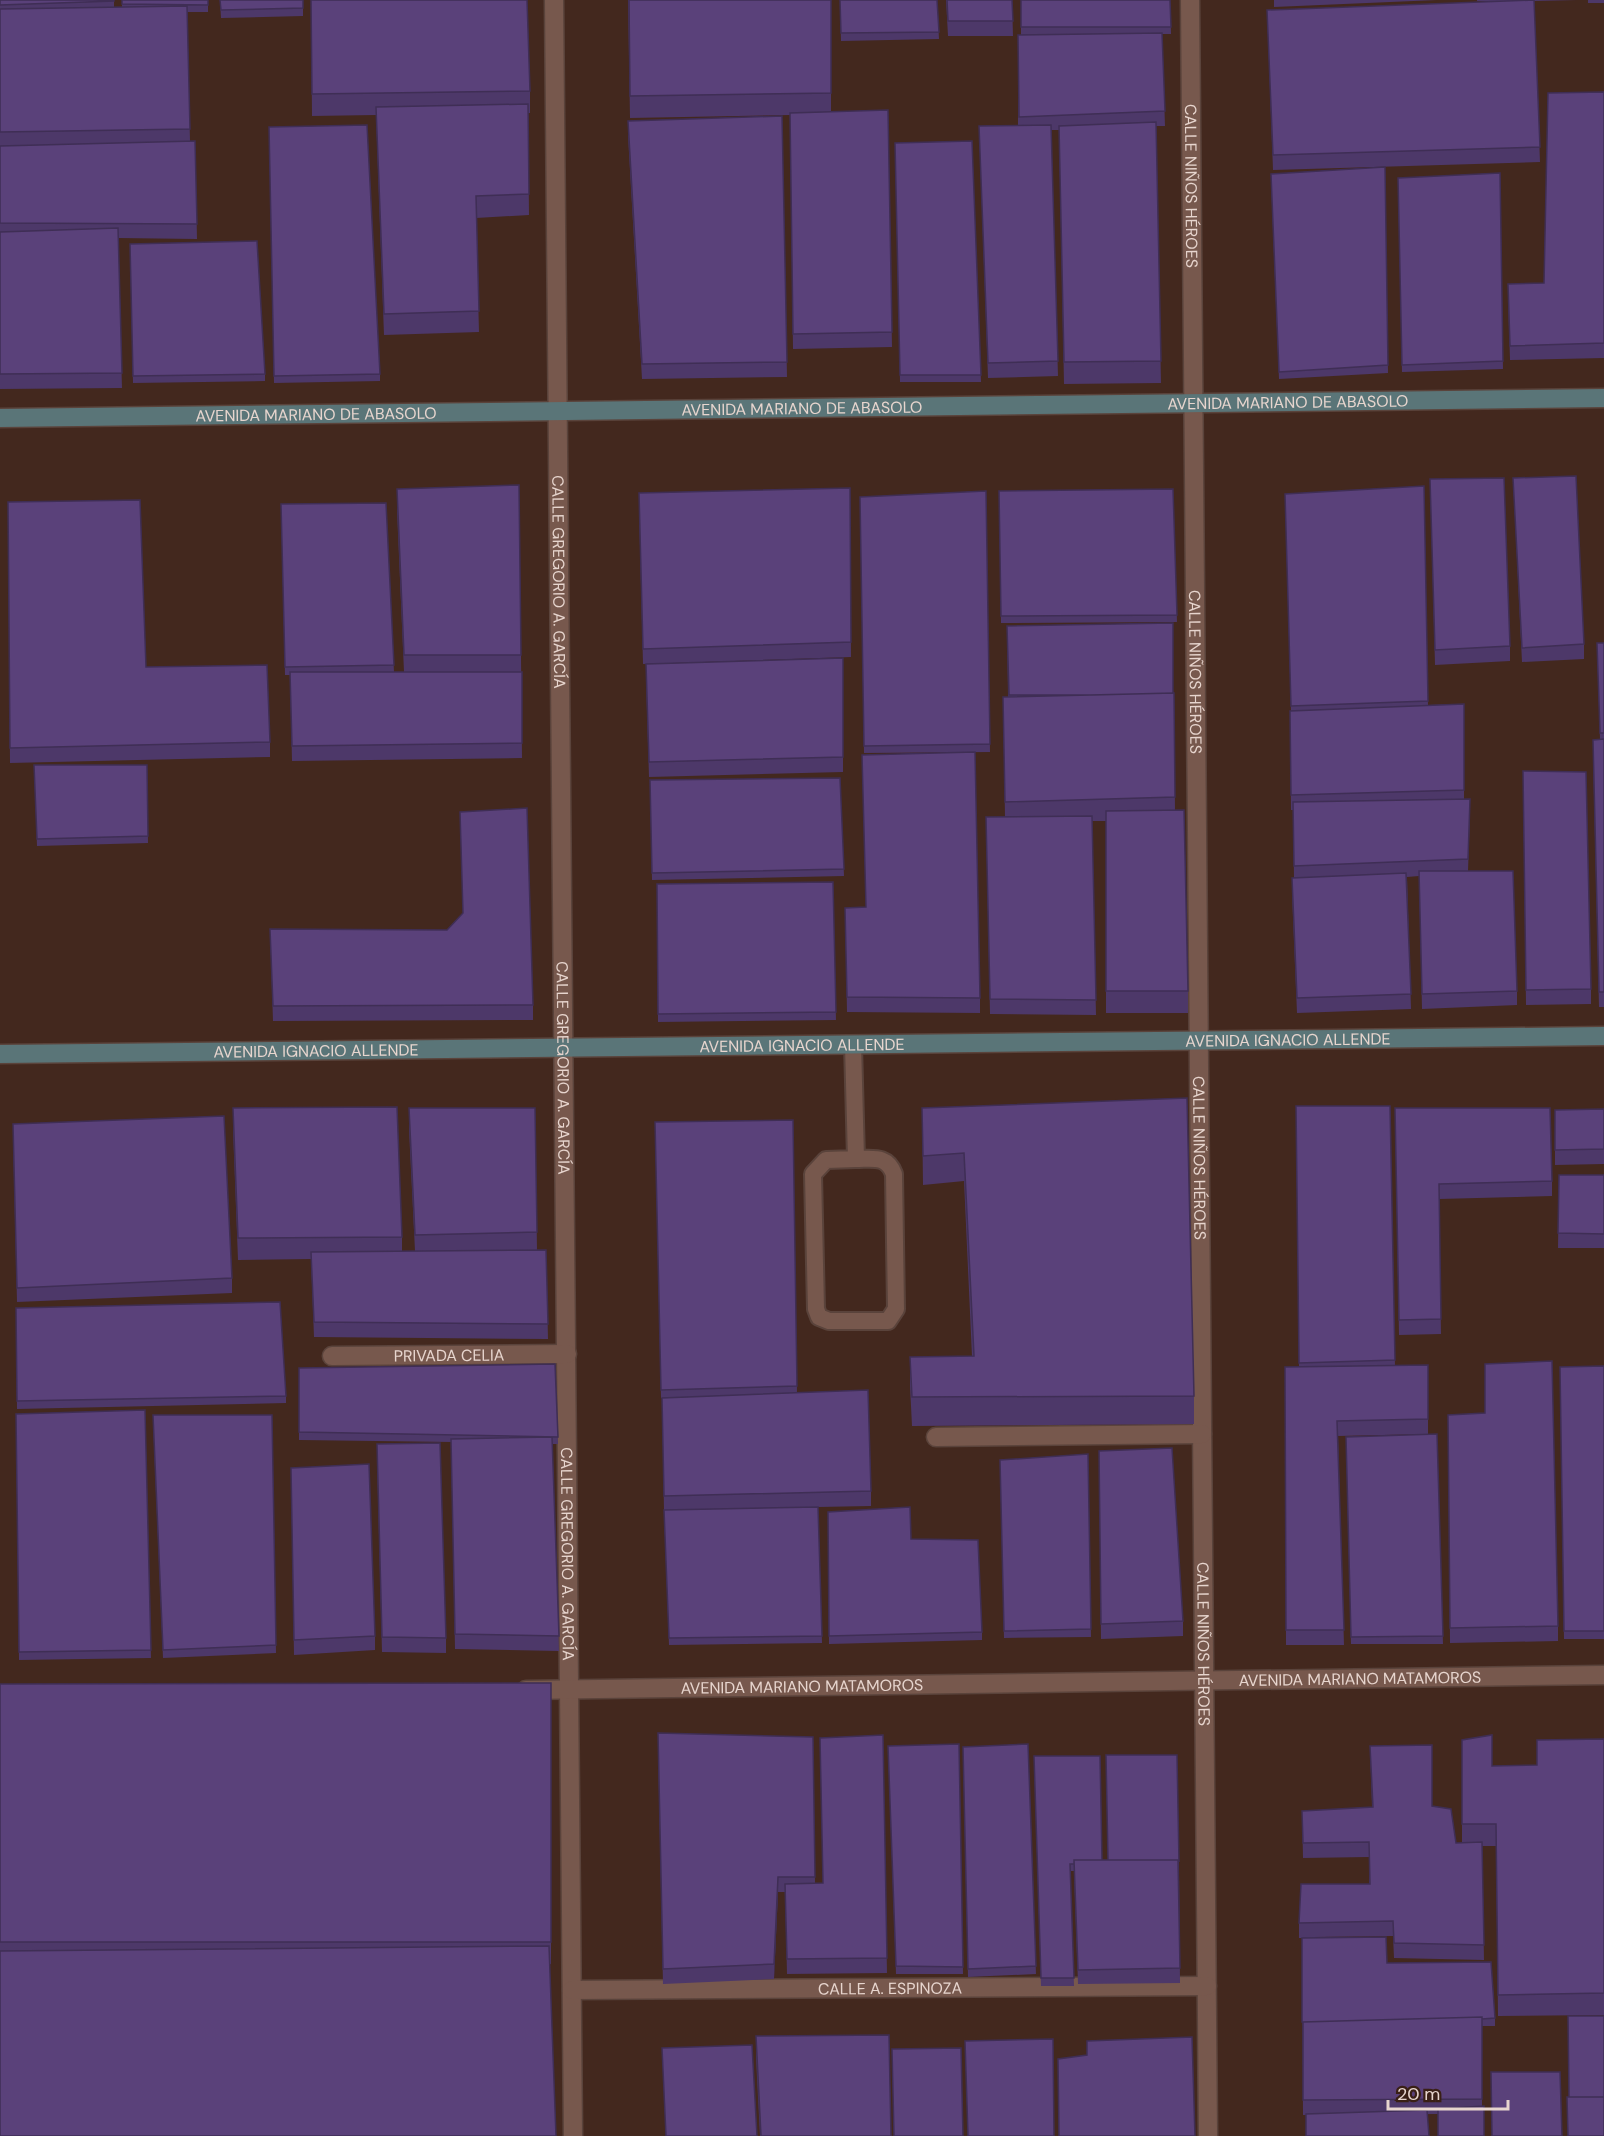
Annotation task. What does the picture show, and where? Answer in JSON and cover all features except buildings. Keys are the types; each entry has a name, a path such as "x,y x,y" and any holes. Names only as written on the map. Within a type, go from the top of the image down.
{"street":[{"name":"CALLE GREGORIO A. GARCÍA","path":"554,0 573,2136"},
{"name":"CALLE NIÑOS HÉROES","path":"1190,0 1208,2136"},
{"name":"AVENIDA MARIANO DE ABASOLO","path":"0,418 1604,398"},
{"name":"AVENIDA IGNACIO ALLENDE","path":"0,1054 1604,1036"},
{"name":"PRIVADA CELIA","path":"332,1356 567,1354"},
{"path":"936,1437 1202,1434"},
{"name":"AVENIDA MARIANO MATAMOROS","path":"510,1691 1604,1675"},
{"name":"CALLE A. ESPINOZA","path":"572,1990 1207,1986"}],"lane":[{"path":"854,1044 856,1159"},
{"path":"856,1159 882,1159 891,1165 894,1174 896,1309 888,1321 829,1321 819,1317 816,1309 813,1174 826,1160 856,1159"}]}
